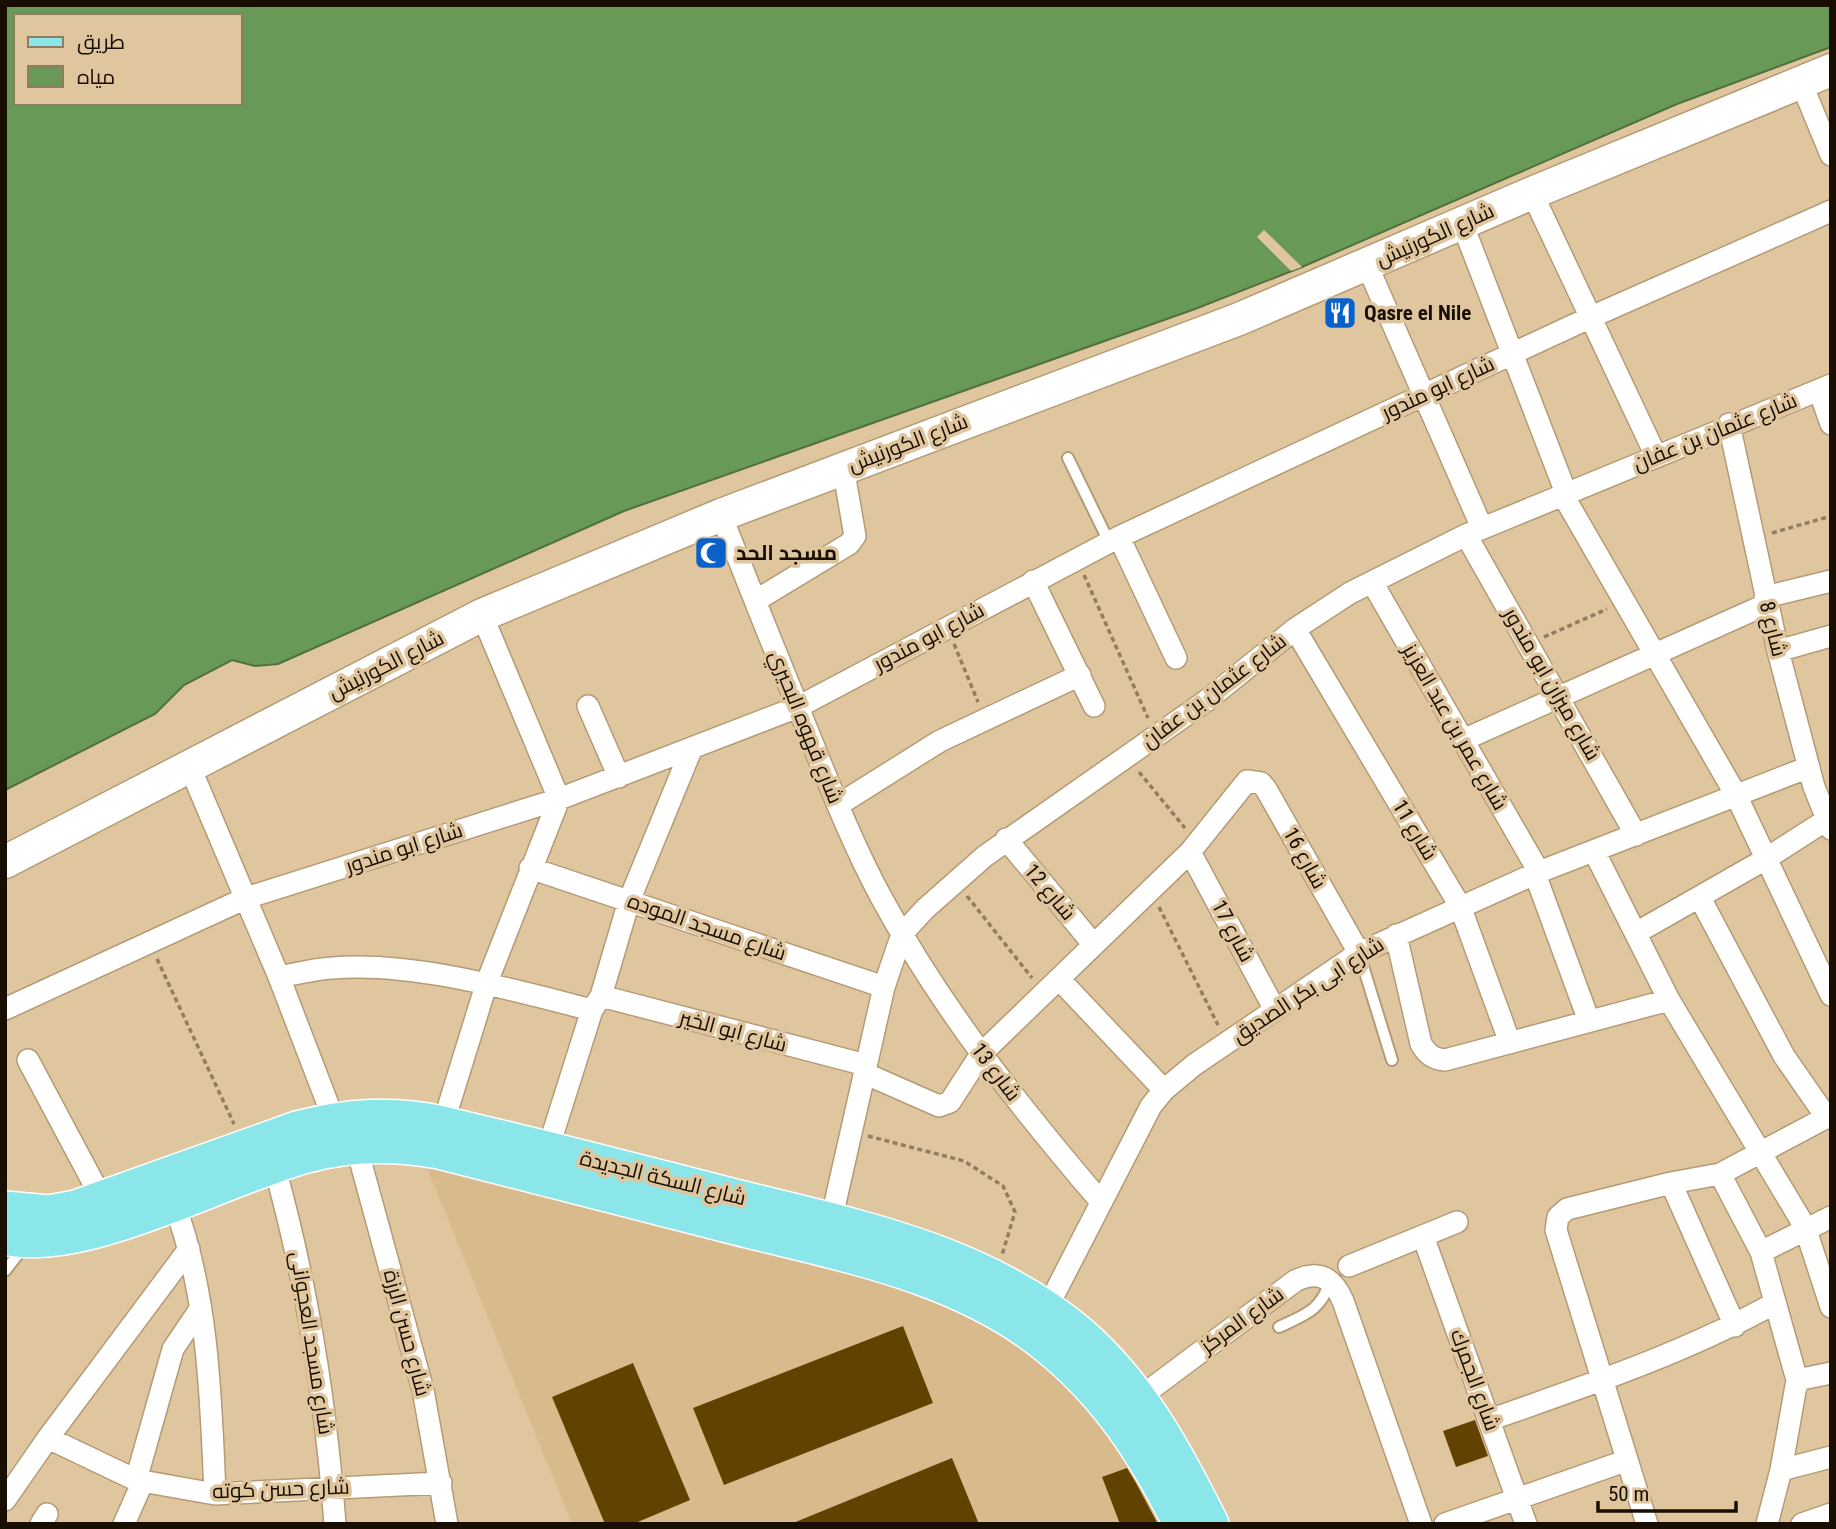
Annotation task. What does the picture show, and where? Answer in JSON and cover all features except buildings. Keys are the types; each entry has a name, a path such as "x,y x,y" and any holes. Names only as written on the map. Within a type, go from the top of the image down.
{"main road":[{"name":"شارع الكورنيش","path":"5,862 482,615 843,467 1239,319 1800,80 1831,70"},
{"name":"شارع السكة الجديدة","path":"17,1238 77,1235 174,1203 305,1155 345,1133 389,1115 443,1124 548,1149 920,1246 996,1278 1046,1308 1088,1342 1139,1398 1163,1433 1211,1524"},
{"name":"شارع السكة الجديدة","path":"5,1209 49,1213 76,1208 245,1146 345,1133 439,1151 838,1253 912,1274 968,1296 1044,1343 1098,1392 1142,1451 1181,1524"}],"street":[{"path":"1800,80 1831,155"},
{"path":"1532,193 1656,456"},
{"name":"شارع ابو مندور","path":"5,1009 246,898 559,799 798,707 1114,540 1423,394 1831,211"},
{"path":"1462,223 1564,494 1736,795 1764,860 1831,995"},
{"name":"شارع ميزان ابو مندور","path":"1367,265 1423,394 1474,532 1529,644 1636,835"},
{"path":"1825,388 1831,424"},
{"name":"شارع عثمان بن عفان","path":"831,1221 884,987 902,934 956,880 1006,839 1157,736 1331,604 1474,532 1729,425 1825,388"},
{"name":"شارع 8","path":"1729,425 1778,651 1809,767 1829,822"},
{"path":"755,601 849,544 855,536 843,467"},
{"name":"شارع قهوه البحيري","path":"721,515 857,850 902,934"},
{"path":"1114,540 1176,658"},
{"path":"1033,581 1094,706"},
{"path":"1463,740 1766,601 1831,581"},
{"name":"شارع عمر بن عبد العزيز","path":"1372,582 1537,873 1589,1021"},
{"path":"443,1124 487,982 559,799 482,615"},
{"name":"شارع 11","path":"1295,629 1460,906 1510,1043"},
{"path":"1778,651 1831,636"},
{"path":"838,805 940,741 1080,675"},
{"path":"588,706 619,776"},
{"path":"548,1149 629,901 691,750"},
{"name":"شارع حسن الرزة","path":"189,765 345,1133 422,1390 447,1524"},
{"name":"شارع ابى بكر الصديق","path":"1046,1308 1141,1123 1164,1090 1227,1042 1359,953 1396,935 1537,873 1809,767"},
{"name":"شارع 16","path":"1194,847 1241,785 1254,780 1266,789 1359,953"},
{"path":"1636,933 1829,822"},
{"name":"شارع 12","path":"1006,839 1094,945"},
{"path":"981,1054 1194,847"},
{"name":"شارع 17","path":"1194,847 1275,1010"},
{"path":"1594,851 1669,1000 1760,1156 1805,1227 1831,1307"},
{"name":"شارع مسجد الموده","path":"530,868 884,987"},
{"path":"1647,1524 1625,1461 1604,1380 1556,1230 1558,1217 1567,1209 1671,1183 1720,1174 1760,1156 1829,1117 1784,1056 1700,898"},
{"name":"شارع 13","path":"902,934 981,1054 1038,1129 1101,1202"},
{"path":"1396,935 1421,1044 1430,1056 1445,1060 1669,1000"},
{"name":"شارع ابو الخير","path":"279,977 332,968 374,968 487,982 596,1003 865,1069 939,1106 945,1105 981,1054"},
{"path":"1052,986 1164,1090"},
{"path":"28,1060 102,1199"},
{"name":"شارع مسجد العجوانى","path":"274,1165 297,1248 312,1328 335,1524"},
{"path":"1720,1174 1761,1252 1797,1380 1781,1470 1767,1524"},
{"path":"1671,1183 1735,1326"},
{"path":"174,1203 189,1249 200,1309 211,1409 215,1494"},
{"path":"1761,1252 1805,1227 1831,1217"},
{"path":"1349,1266 1457,1222"},
{"name":"شارع الجمرك","path":"1423,1236 1526,1524"},
{"path":"5,1500 189,1249"},
{"name":"شارع المركز","path":"1139,1398 1295,1281 1307,1275 1319,1275 1331,1280"},
{"path":"1331,1280 1343,1301 1421,1524"},
{"path":"1489,1420 1604,1380 1735,1326 1775,1303"},
{"path":"124,1524 140,1480 173,1349 200,1309"},
{"path":"1797,1380 1831,1373"},
{"name":"شارع حسن كوته","path":"48,1438 140,1480 215,1494 441,1483"},
{"path":"1781,1470 1831,1457"},
{"path":"1445,1524 1517,1496 1625,1461"},
{"path":"1802,1524 1831,1514"}],"lane":[{"path":"1068,458 1114,540"},
{"path":"1359,953 1391,1060"},
{"path":"5,1271 17,1238"},
{"path":"1279,1327 1316,1308 1324,1300 1331,1280"}],"path":[{"path":"1752,539 1831,516"},
{"path":"1076,559 1157,736"},
{"path":"1529,644 1624,602"},
{"path":"948,628 985,720"},
{"path":"1127,757 1194,847"},
{"path":"956,880 1052,986"},
{"path":"1150,889 1227,1042"},
{"path":"149,942 245,1146"},
{"path":"850,1132 964,1161 1003,1186 1015,1212 996,1278"}],"shaded area":[{"path":"426,1165 811,1255 950,1305 1035,1351 1086,1396 1172,1524 572,1524"}],"water":[{"path":"5,5 1831,5 1831,47 1677,104 1302,267 1195,309 624,511 278,664 255,666 232,660 184,685 155,714 5,790"}],"pier":[{"path":"1264,230 1302,267 1291,271 1257,237"}],"place":[{"name":"Qasre el Nile","path":"1340,313"},
{"name":"مسجد الحد","path":"711,553"}]}
